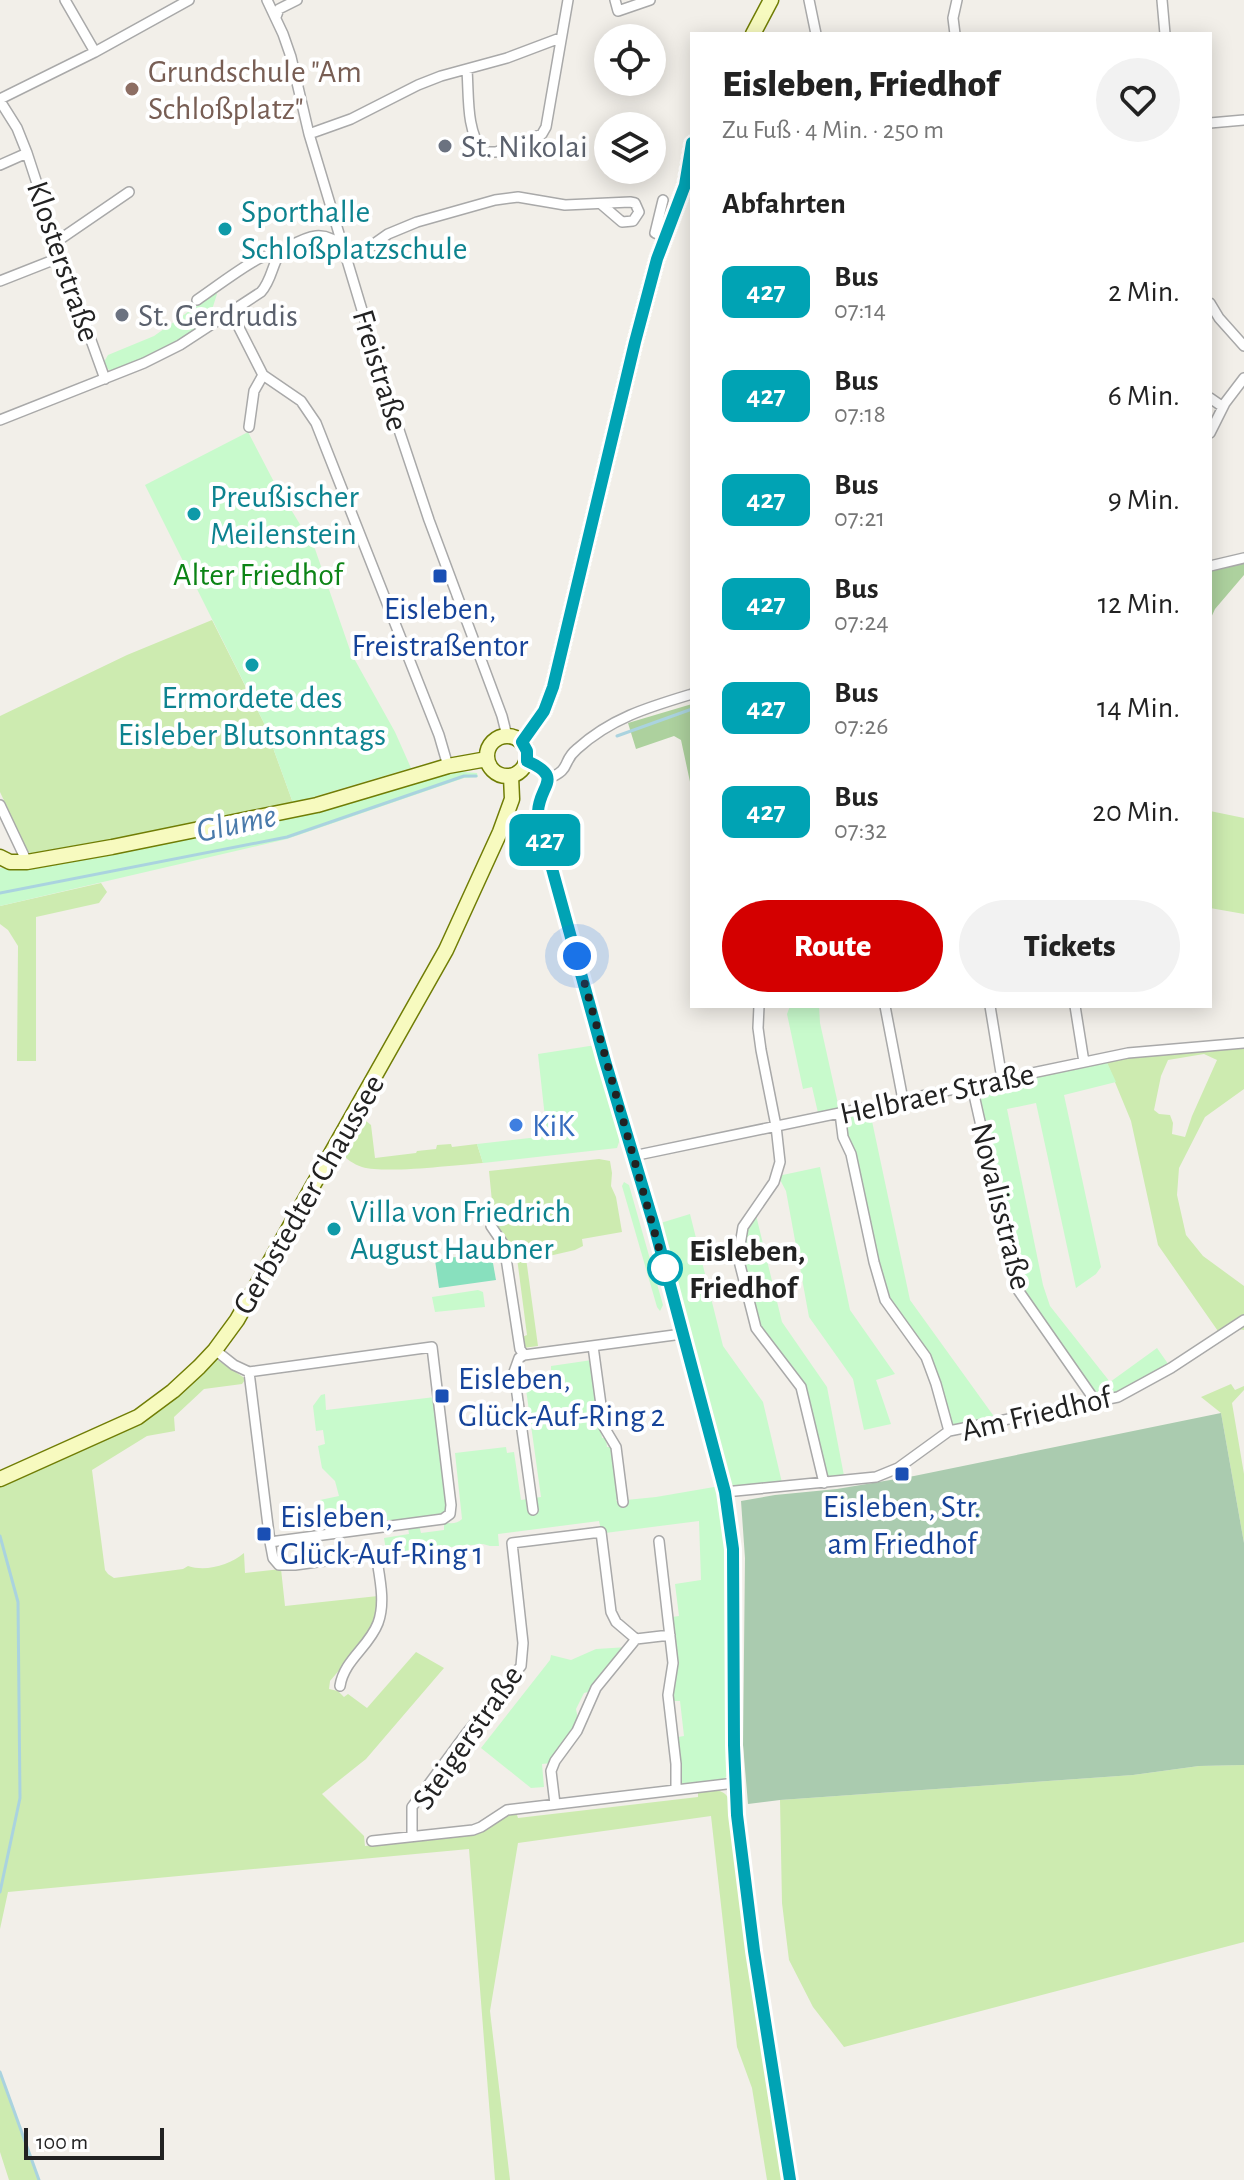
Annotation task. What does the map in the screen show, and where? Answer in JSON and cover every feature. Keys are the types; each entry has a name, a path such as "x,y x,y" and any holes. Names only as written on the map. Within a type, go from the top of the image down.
{"main road":[{"path":"754,32 771,0"},
{"path":"522,742 544,711 553,687 635,342 664,237 686,198 690,161"},
{"path":"507,736 522,742 527,751 527,761 521,771 511,776 495,772 487,759 490,746 500,737 507,736"},
{"path":"0,857 10,862 27,862 317,805 414,775 487,759"},
{"name":"Gerbstedter Chaussee","path":"0,1479 138,1417 173,1391 215,1350 237,1320 446,950 508,809 513,789 511,776"}],"street":[{"path":"65,0 95,52"},
{"path":"0,100 189,0"},
{"name":"Freistraße","path":"267,0 291,57 309,134 395,418 507,736"},
{"path":"276,17 279,9 297,0"},
{"path":"467,70 471,123 483,152 496,152 544,131 568,0"},
{"path":"615,3 618,11 650,0"},
{"path":"803,0 811,14"},
{"path":"809,0 816,32"},
{"path":"955,32 953,18 957,0"},
{"path":"1162,0 1165,32"},
{"path":"309,134 351,119 441,76 507,58 560,38"},
{"name":"Klosterstraße","path":"0,100 17,128 27,153 105,379"},
{"path":"1212,123 1244,120"},
{"path":"0,165 27,153"},
{"path":"56,242 129,192"},
{"path":"197,300 256,260 313,236 330,238 346,253 409,225 495,200 518,197 558,204 601,204"},
{"path":"663,200 655,233 664,237"},
{"path":"0,420 144,363 180,345 265,289 281,251"},
{"path":"0,281 61,257"},
{"path":"1212,306 1244,346"},
{"path":"231,312 263,375 301,401 316,423 439,735 448,766"},
{"path":"249,427 254,391 263,375"},
{"path":"1212,429 1244,378"},
{"path":"1212,399 1223,407"},
{"path":"1212,566 1244,558"},
{"path":"547,779 562,772 578,747 620,719 644,708 690,695"},
{"path":"527,761 540,767 547,779 538,810 540,825 654,1225 725,1492 733,1549 735,1783 742,1864 790,2180"},
{"path":"0,805 27,862"},
{"path":"759,1008 761,1050 780,1149 778,1173 743,1227 738,1257 756,1328 801,1387 824,1483"},
{"path":"885,1008 903,1100"},
{"path":"990,1008 1002,1079"},
{"path":"1075,1008 1084,1062"},
{"name":"Helbraer Straße","path":"633,1156 1128,1053 1244,1043"},
{"name":"Novalisstraße","path":"972,1086 1018,1290 1096,1402"},
{"path":"840,1113 843,1137 851,1154 885,1300 926,1357 949,1431"},
{"path":"491,1226 504,1245 522,1356 514,1372 533,1510"},
{"name":"Am Friedhof","path":"725,1492 887,1474 949,1431 1118,1397 1171,1368 1244,1320"},
{"path":"522,1356 682,1334"},
{"path":"593,1346 604,1427 616,1447 623,1502"},
{"path":"215,1350 249,1372 432,1347 450,1514 443,1519 270,1542"},
{"path":"249,1372 273,1558 279,1565 295,1565 376,1554 382,1605 380,1620 347,1666 340,1686"},
{"name":"Steigerstraße","path":"412,1836 412,1807 521,1666 523,1643 512,1543 601,1532 611,1612 616,1622 636,1639"},
{"path":"659,1541 673,1663 668,1695 676,1789"},
{"path":"555,1804 551,1771 576,1733 596,1688 636,1639 670,1635"},
{"name":"Steigerstraße","path":"372,1841 473,1830 507,1810 735,1783"}],"green space":[{"path":"216,292 208,322 125,367 112,372 105,367 108,355 154,336"},
{"name":"Alter Friedhof","path":"248,432 315,549 351,653 395,732 411,768 293,803 264,723 145,485"},
{"path":"1244,561 1244,575 1212,616 1212,569"},
{"path":"212,620 264,723 293,803 38,856 28,852 0,792 0,716 127,655"},
{"path":"690,705 690,782 681,740 674,736 636,749 628,723"},
{"path":"451,771 477,773 478,777 464,778 287,839 0,906 0,868 34,869 228,828"},
{"path":"1212,811 1244,818 1244,914 1212,908"},
{"path":"101,883 107,892 99,903 36,917 36,1061 17,1061 18,946 0,924 0,906"},
{"path":"789,1008 819,1008 840,1113 869,1107 910,1300 998,1422 949,1431 926,1357 885,1300 851,1153 833,1115 819,1117 812,1087 803,1089 787,1014"},
{"path":"1244,1043 1244,1089 1205,1117 1179,1168 1177,1195 1186,1235 1203,1256 1244,1286 1244,1330 1231,1328 1220,1334 1158,1245 1131,1121 1105,1058","holes":["1204,1054 1217,1060 1185,1137 1172,1134 1170,1115 1154,1110 1161,1076 1168,1060"]},
{"path":"596,1045 621,1136 617,1148 483,1163 477,1144 547,1136 538,1054"},
{"path":"1105,1058 1116,1082 1064,1095 1101,1267 1076,1288 1036,1103 1007,1109 1050,1306 1110,1382 1157,1348 1171,1368 1118,1397 1096,1402 1023,1298 972,1086"},
{"path":"366,1121 371,1125 375,1158 436,1149 437,1145 477,1144 483,1163 403,1169 362,1167 340,1153 358,1122"},
{"path":"599,1159 610,1161 611,1186 622,1232 582,1239 583,1246 575,1250 526,1258 538,1346 523,1348 522,1337 527,1335 517,1258 511,1259 505,1235 494,1222 489,1171"},
{"path":"820,1167 850,1310 895,1374 876,1380 891,1424 864,1430 853,1379 809,1317 786,1191 778,1176"},
{"path":"624,1182 629,1185 663,1305 660,1311 622,1186"},
{"path":"755,1211 782,1322 827,1387 845,1481 824,1483 801,1387 756,1328 739,1241"},
{"path":"690,1214 723,1346 763,1402 783,1487 725,1492 654,1225"},
{"path":"491,1252 496,1280 439,1288 435,1260"},
{"path":"478,1290 483,1292 485,1307 435,1312 432,1297"},
{"path":"216,1359 243,1377 245,1380 242,1384 204,1389 174,1417 175,1431 147,1436 92,1470 105,1570 114,1578 188,1566 210,1568 244,1553 245,1573 281,1569 285,1606 378,1596 369,1632 330,1681 329,1689 338,1691 344,1697 348,1694 367,1708 416,1652 444,1668 366,1759 322,1794 364,1836 365,1846 479,1833 505,1815 516,1812 518,1818 698,1797 698,1791 724,1793 737,1815 790,2180 767,2180 752,2088 737,2047 711,1816 518,1843 490,2011 510,2180 495,2180 469,1849 8,1892 0,1929 0,1485 137,1421"},
{"path":"592,1360 602,1438 606,1438 607,1447 613,1447 619,1493 616,1501 720,1486 728,1550 731,1761 729,1774 722,1781 680,1785 678,1737 684,1736 680,1701 674,1701 678,1659 672,1617 679,1616 675,1584 701,1580 699,1521 605,1533 599,1521 498,1534 499,1546 483,1544 390,1553 386,1550 384,1538 409,1534 408,1527 419,1525 421,1533 444,1530 444,1522 453,1523 462,1519 455,1453 506,1447 507,1453 514,1452 521,1500 541,1497 524,1375 551,1372 551,1366"},
{"path":"1231,1384 1235,1390 1244,1386 1232,1403 1244,1474 1244,1543 1221,1413 1201,1397"},
{"path":"325,1394 326,1410 435,1397 448,1507 444,1513 436,1518 324,1532 320,1500 339,1496 335,1481 322,1468 318,1446 325,1444 323,1430 316,1431 313,1406"},
{"path":"1221,1413 1244,1543 1244,1765 1199,1766 1133,1775 748,1804 743,1745 745,1558 741,1501 914,1476"},
{"path":"628,1647 592,1691 584,1693 576,1709 579,1724 551,1763 542,1764 544,1787 531,1788 481,1748 551,1655 571,1660 596,1649"},
{"path":"1244,1765 1244,1942 844,2047 813,2007 789,1960 782,1903 780,1800"},
{"path":"0,2072 39,2180 9,2180 0,2152"}],"waterway":[{"name":"Glume","path":"617,736 690,710"},
{"name":"Glume","path":"0,893 287,837 464,776 476,776"},
{"path":"0,1536 18,1602 20,1798 0,1892"},
{"path":"0,2072 39,2180"}],"bus line":[{"name":"427","path":"690,151 685,185 664,237 635,342 553,687 544,711 522,742 527,751 527,761 540,767 546,775 546,786 538,810 540,825 654,1225 730,1515 737,1815 754,1951 790,2180"}],"place":[{"name":"Grundschule \"Am Schloßplatz\"","path":"132,89"},
{"name":"St. Nikolai","path":"445,146"},
{"name":"Sporthalle Schloßplatzschule","path":"225,229"},
{"name":"St. Gerdrudis","path":"122,315"},
{"name":"Preußischer Meilenstein","path":"194,514"},
{"name":"Eisleben, Freistraßentor","path":"440,576"},
{"name":"Ermordete des Eisleber Blutsonntags","path":"252,665"},
{"name":"KiK","path":"516,1125"},
{"name":"Villa von Friedrich August Haubner","path":"334,1229"},
{"name":"Eisleben, Friedhof","path":"665,1268"},
{"name":"Eisleben, Glück-Auf-Ring 2","path":"442,1396"},
{"name":"Eisleben, Str. am Friedhof","path":"902,1474"},
{"name":"Eisleben, Glück-Auf-Ring 1","path":"264,1534"}],"route":[{"path":"577,956 668,1280 665,1268"}]}
